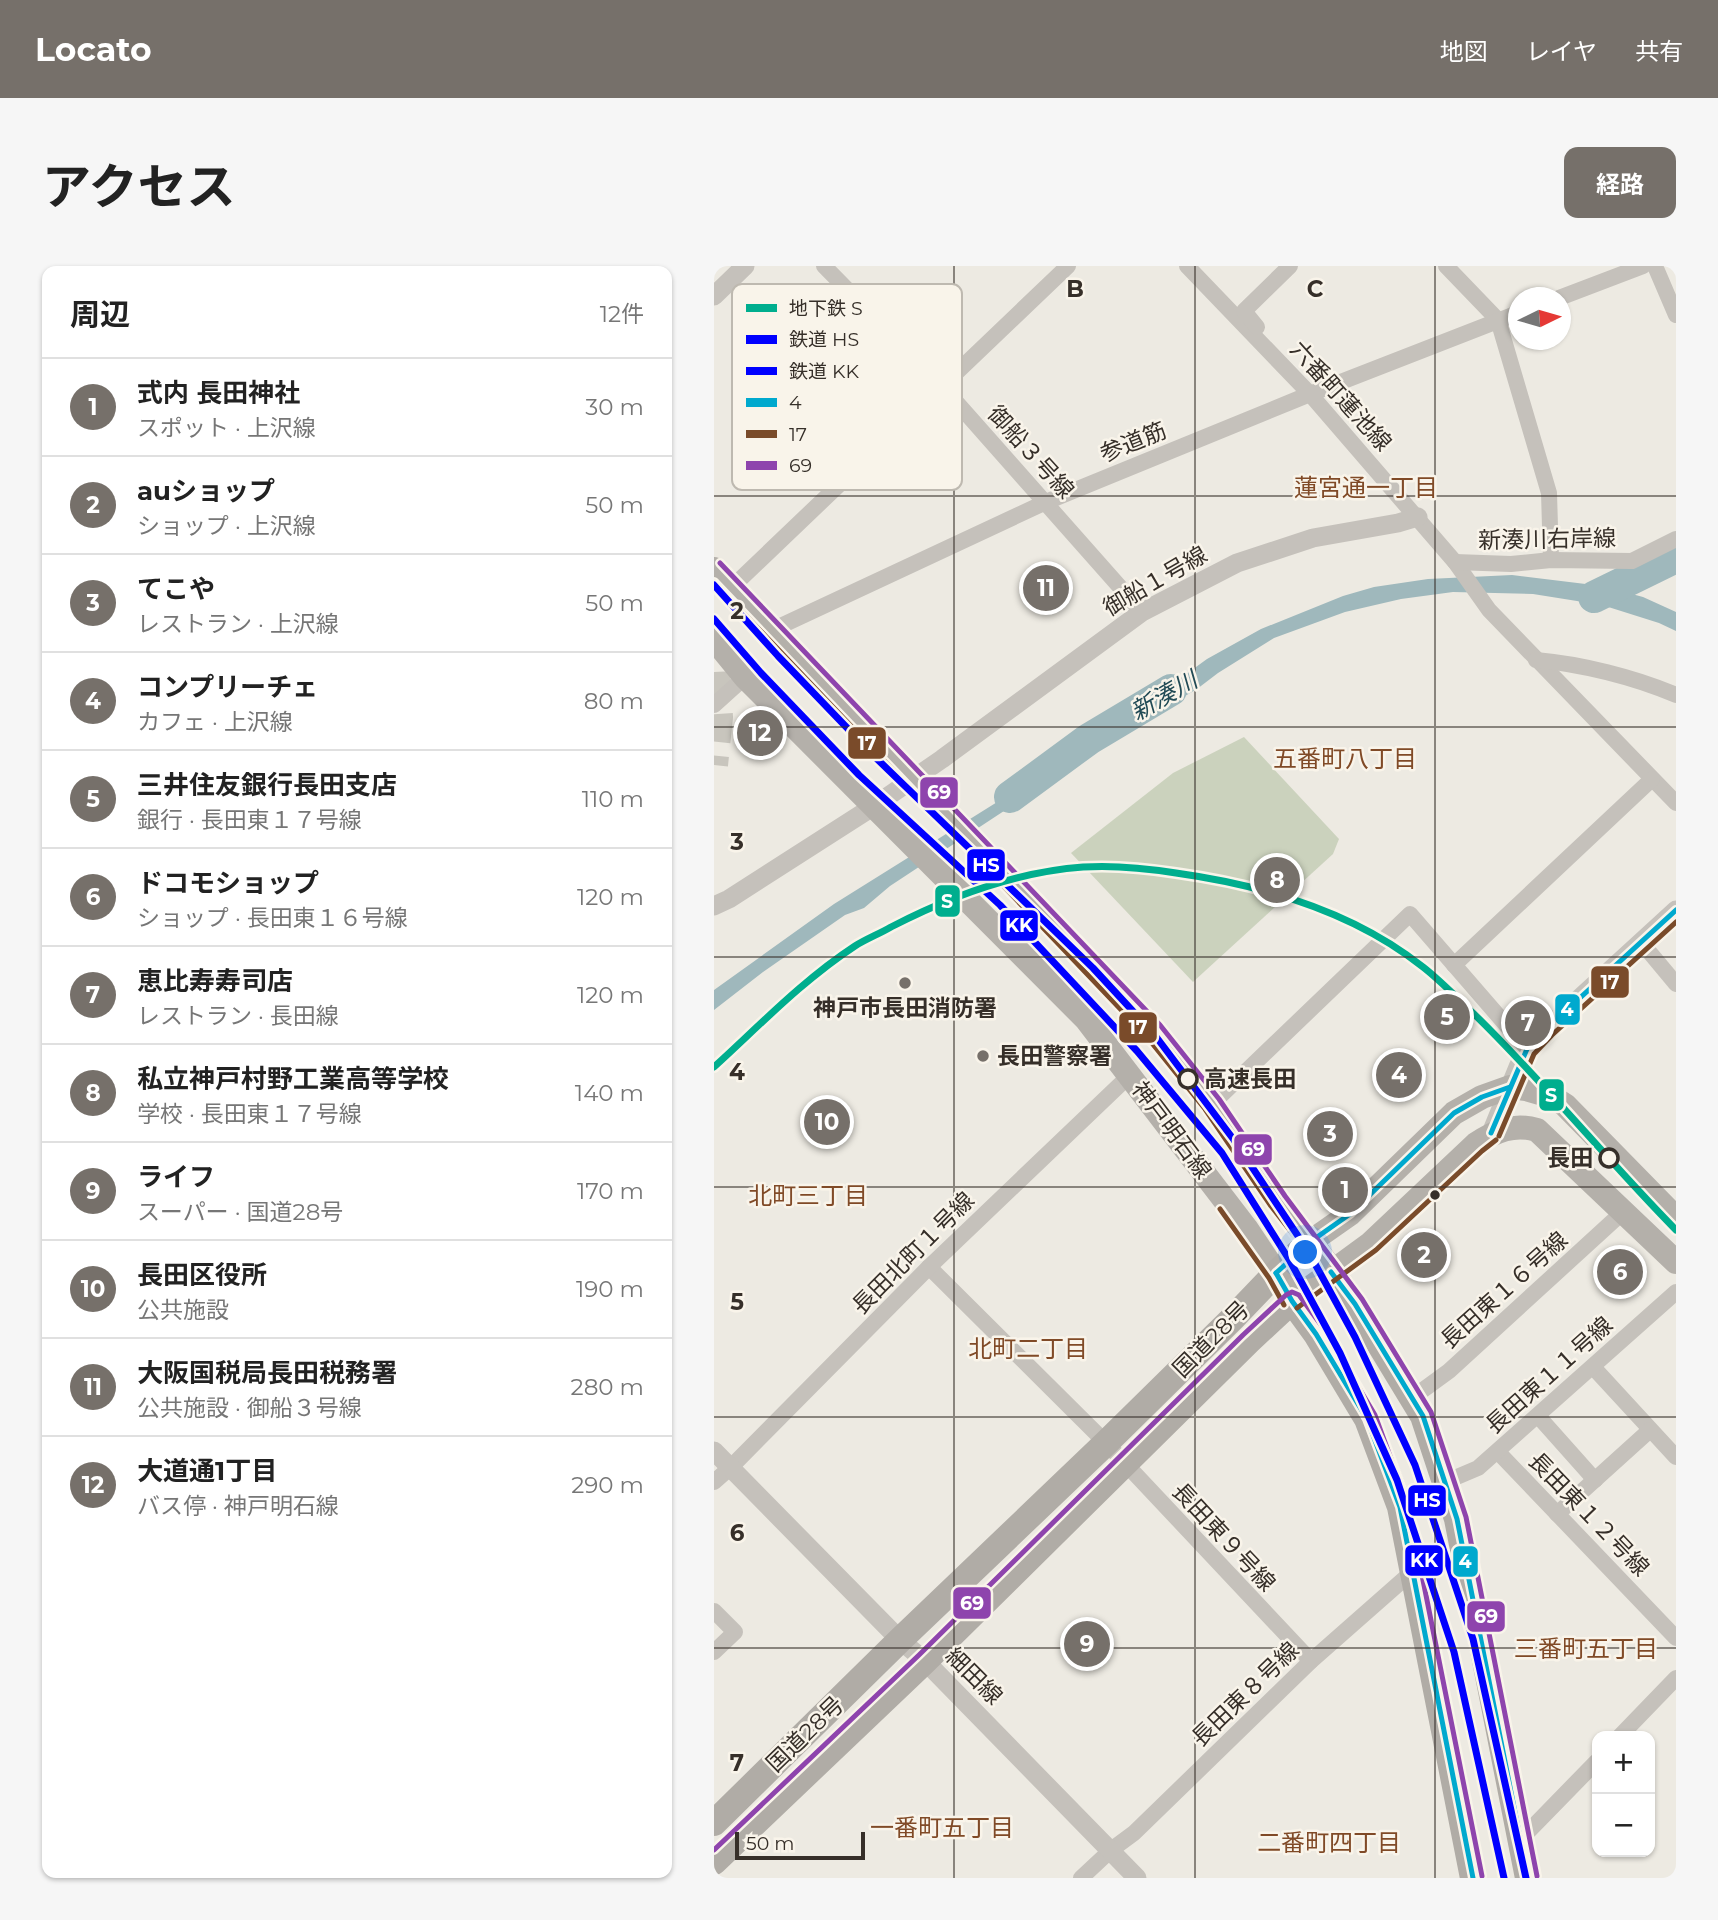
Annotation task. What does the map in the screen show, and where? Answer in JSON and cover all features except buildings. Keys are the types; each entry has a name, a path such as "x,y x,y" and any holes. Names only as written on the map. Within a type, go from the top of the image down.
{"highway":[{"name":"国道28号","path":"714,1823 1310,1242"},
{"path":"1310,1242 1355,1304 1423,1416 1457,1519 1528,1878"},
{"name":"国道28号","path":"714,1862 925,1661 1249,1341 1293,1301"},
{"path":"1293,1301 1367,1419 1400,1507 1473,1878"}],"main road":[{"name":"神戸明石線","path":"714,569 1154,1031 1212,1104 1278,1201 1310,1242"},
{"name":"神戸明石線","path":"714,639 746,677 1086,1019 1246,1228 1293,1301"},
{"path":"1310,1242 1350,1214 1454,1113 1482,1097 1510,1087 1543,1094 1565,1105 1676,1218"},
{"path":"1293,1301 1370,1244 1476,1143 1491,1133 1517,1127 1537,1130 1676,1262"}],"street":[{"path":"714,296 745,266"},
{"name":"御船３号線","path":"824,266 842,284"},
{"path":"962,367 1068,266"},
{"name":"六番町蓮池線","path":"1187,266 1310,394 1418,517 1455,562 1489,610 1536,660"},
{"path":"1290,266 1244,311 1310,394"},
{"path":"1446,266 1498,320 1549,494 1550,560"},
{"path":"1571,293 1643,266"},
{"path":"1655,266 1676,314"},
{"name":"参道筋","path":"772,630 1046,502 1508,316"},
{"name":"御船３号線","path":"962,408 1142,612"},
{"path":"731,588 833,490"},
{"name":"御船１号線","path":"714,906 881,813 920,786 1142,612 1237,563 1313,538 1418,517"},
{"name":"新湊川右岸線","path":"1455,562 1511,564 1550,560 1632,561 1676,539"},
{"path":"1536,660 1564,662 1654,685 1676,695"},
{"path":"1536,660 1676,803"},
{"path":"714,705 746,677"},
{"path":"1454,965 1652,779"},
{"path":"1491,1133 1527,1049 1676,910"},
{"path":"1212,1104 1410,914 1527,1049"},
{"path":"1641,942 1676,984"},
{"name":"長田北町１号線","path":"714,1482 929,1267 1130,1075"},
{"name":"長田東１６号線","path":"1412,1398 1449,1371 1624,1211"},
{"name":"長田東９号線","path":"929,1267 1106,1443 1311,1661"},
{"name":"長田東１１号線","path":"1445,1482 1478,1468 1498,1452 1676,1292"},
{"path":"1593,1367 1676,1457"},
{"path":"1538,1416 1595,1480"},
{"path":"1557,1514 1650,1430"},
{"name":"細田線","path":"714,1451 925,1661 1137,1878"},
{"name":"長田東１２号線","path":"1498,1452 1676,1638"},
{"name":"長田東８号線","path":"1081,1878 1134,1833 1311,1661 1412,1572"},
{"path":"714,1611 735,1632 714,1652"},
{"path":"1625,1731 1676,1678"},
{"path":"1520,1840 1592,1766"}],"green space":[{"path":"1244,737 1339,839 1333,854 1193,982 1071,853 1173,773"}],"water":[{"path":"1512,575 1602,586 1643,597 1676,612 1676,631 1602,605 1533,594 1453,592 1401,599 1345,612 1274,638 1197,689 1157,710 890,886 864,908 845,915 714,1010 714,990 834,904 1090,744 1207,659 1261,629 1343,596 1374,587 1428,579"}],"waterway":[{"path":"1594,597 1676,557"},
{"name":"新湊川","path":"1010,797 1089,739 1171,690"}],"tunnel":[{"path":"714,630 719,717 714,765"}],"metro line":[{"name":"S","path":"714,1067 817,973 859,943 960,896 1033,874 1083,867 1141,868 1208,878 1273,893 1337,916 1396,947 1423,967 1500,1040 1676,1230"}],"rail line":[{"name":"HS","path":"714,585 876,758 1093,968 1154,1034 1234,1140 1308,1251 1355,1337 1415,1465 1473,1639 1526,1878"},
{"name":"KK","path":"714,619 761,673 859,775 1000,905 1137,1051 1222,1153 1290,1261 1340,1353 1397,1480 1454,1652 1504,1878"}],"transit line":[{"name":"69","path":"720,563 1160,1025 1219,1099 1285,1196 1362,1299 1431,1412 1466,1517 1537,1876"},
{"name":"17","path":"714,582 1147,1037 1205,1109 1271,1206 1303,1247"},
{"name":"4","path":"1491,1133 1527,1049 1676,910"},
{"name":"17","path":"1499,1136 1534,1054 1676,922"},
{"name":"4","path":"1276,1273 1310,1242 1350,1214 1454,1113 1482,1097 1510,1087"},
{"name":"17","path":"1297,1308 1376,1250 1496,1140"},
{"name":"17","path":"1220,1209 1269,1278 1284,1305"},
{"name":"4","path":"1331,1272 1355,1304 1423,1416 1457,1519 1528,1878"},
{"name":"4","path":"1276,1273 1367,1419 1400,1507 1473,1878"},
{"name":"69","path":"714,1850 919,1655 1243,1335 1292,1292 1299,1295 1324,1329 1375,1415 1408,1505 1482,1876"}],"place":[{"name":"大阪国税局長田税務署","path":"1046,588"},
{"name":"大道通1丁目","path":"760,733"},
{"name":"私立神戸村野工業高等学校","path":"1277,880"},
{"name":"神戸市長田消防署","path":"905,983"},
{"name":"三井住友銀行長田支店","path":"1447,1017"},
{"name":"恵比寿寿司店","path":"1528,1023"},
{"name":"長田警察署","path":"983,1056"},
{"name":"コンプリーチェ","path":"1399,1075"},
{"name":"高速長田","path":"1188,1079"},
{"name":"長田区役所","path":"827,1122"},
{"name":"てこや","path":"1330,1134"},
{"name":"長田","path":"1609,1158"},
{"name":"式内 長田神社","path":"1345,1190"},
{"name":"auショップ","path":"1424,1255"},
{"name":"ドコモショップ","path":"1620,1272"},
{"name":"ライフ","path":"1087,1644"}],"district":[{"name":"蓮宮通一丁目","path":"1366,488"},
{"name":"五番町八丁目","path":"1345,759"},
{"name":"北町三丁目","path":"808,1196"},
{"name":"北町二丁目","path":"1028,1349"},
{"name":"三番町五丁目","path":"1586,1649"},
{"name":"一番町五丁目","path":"942,1828"},
{"name":"二番町四丁目","path":"1329,1843"}]}
